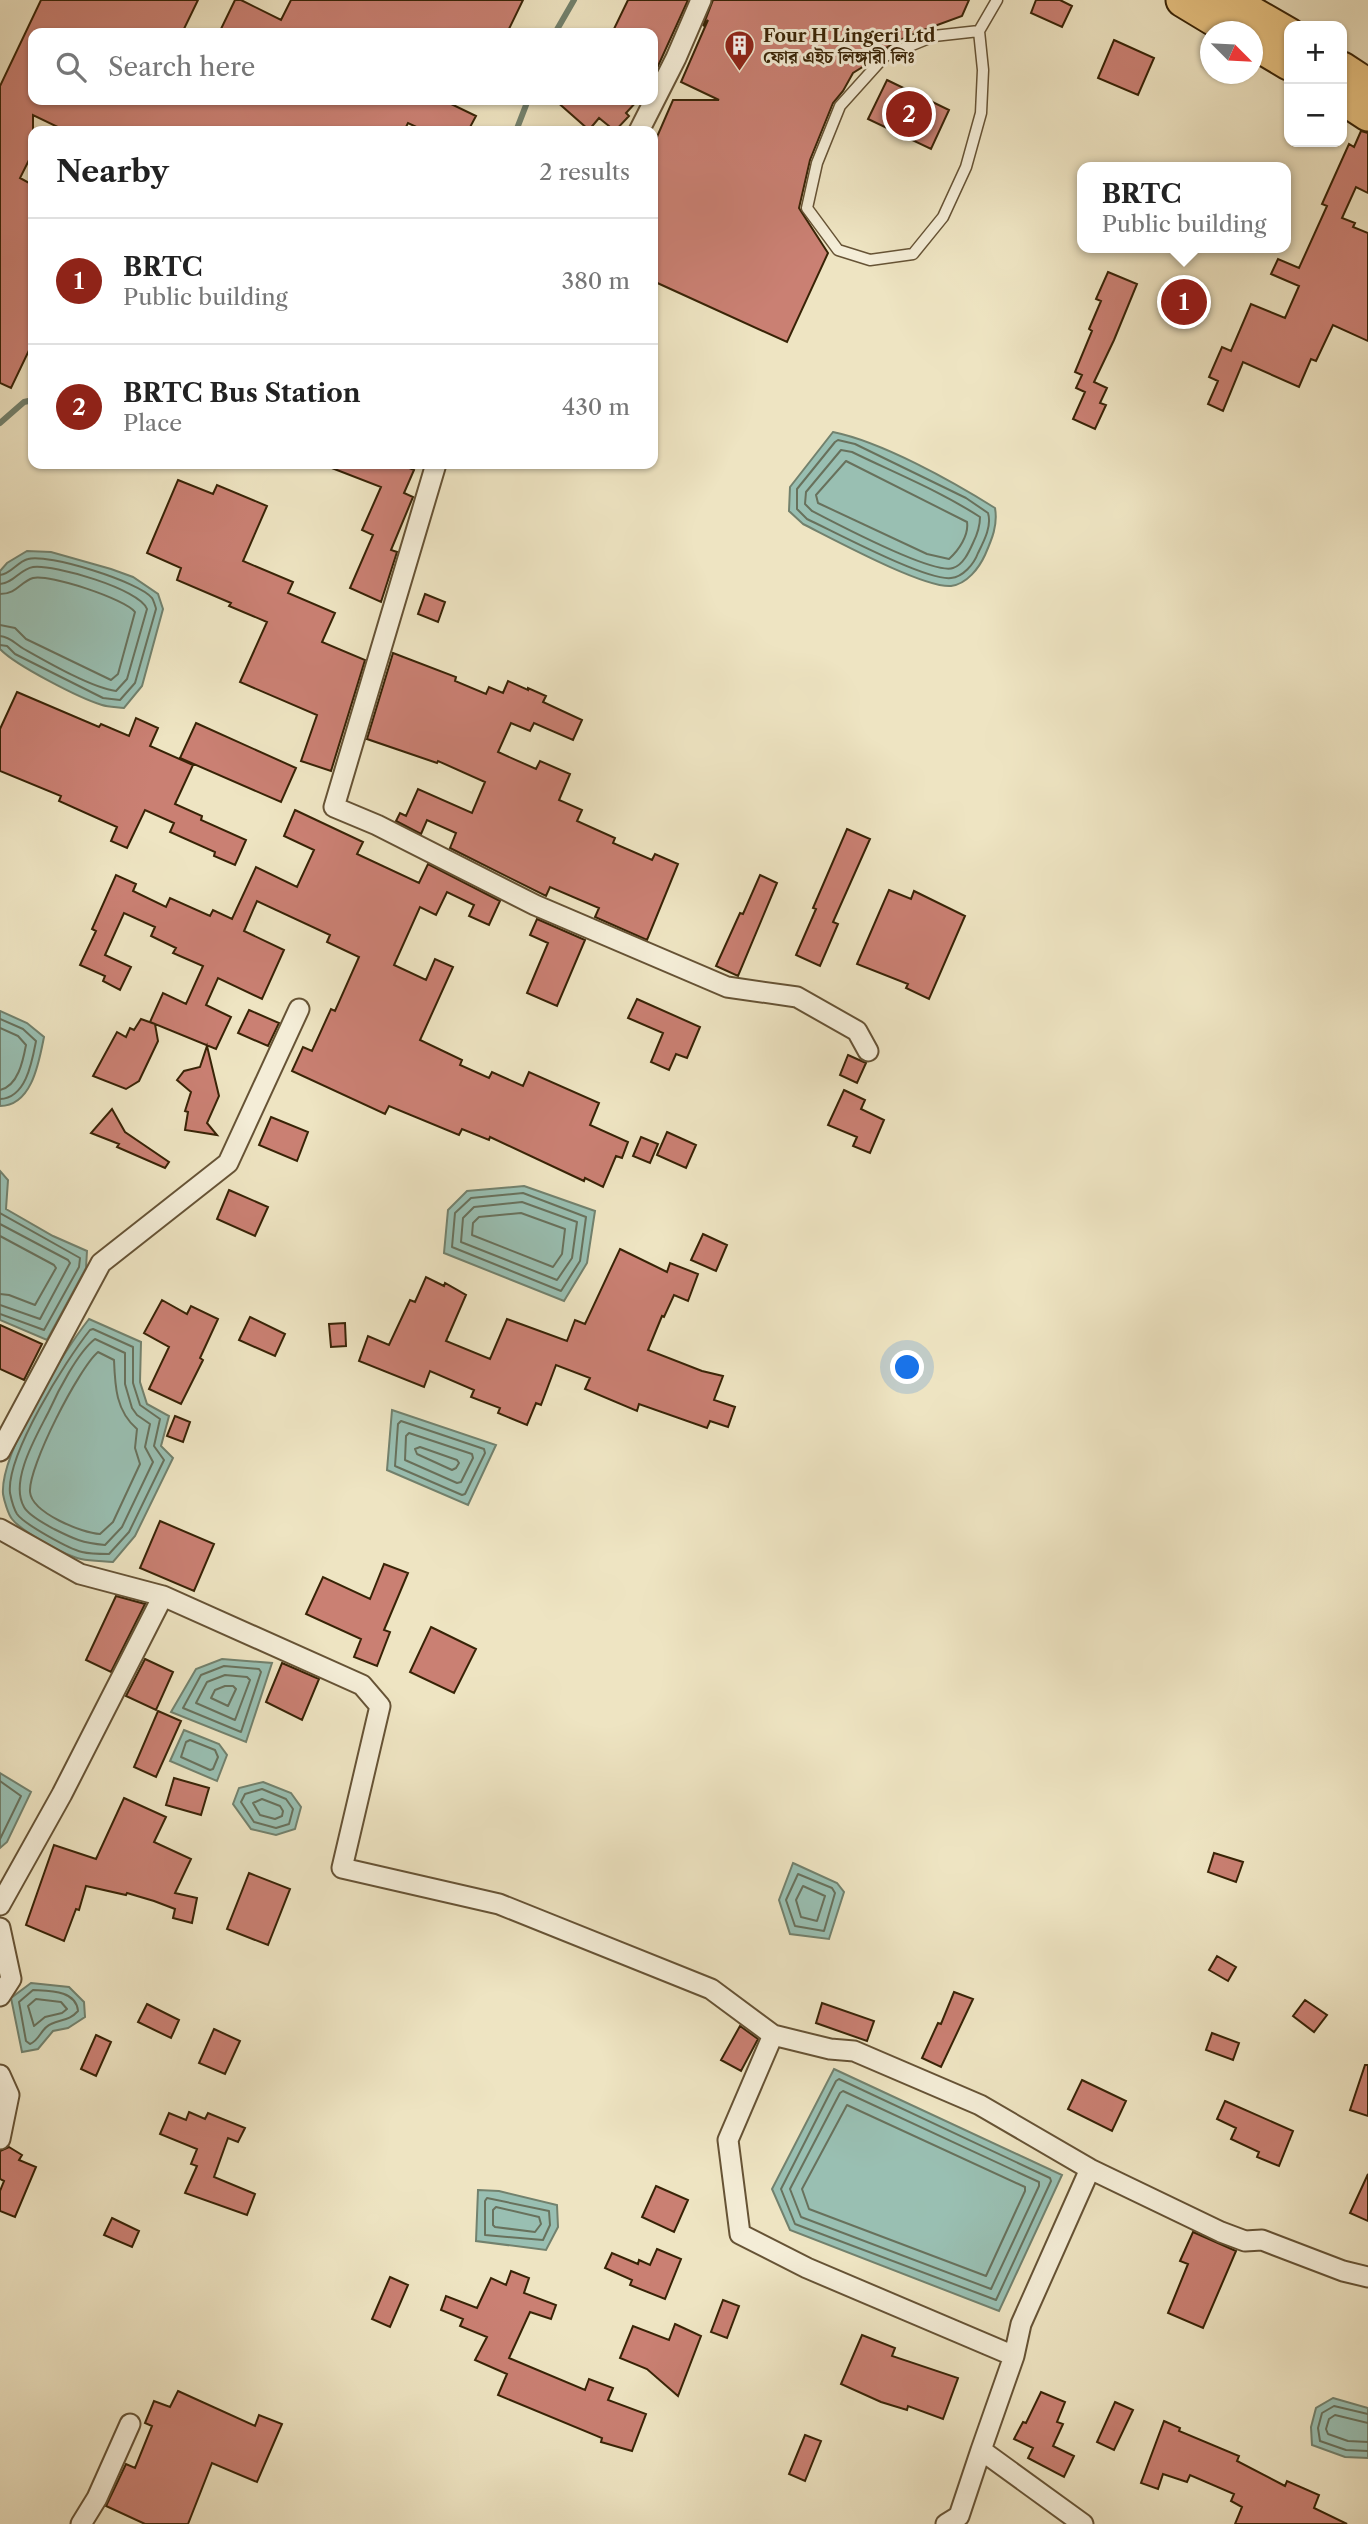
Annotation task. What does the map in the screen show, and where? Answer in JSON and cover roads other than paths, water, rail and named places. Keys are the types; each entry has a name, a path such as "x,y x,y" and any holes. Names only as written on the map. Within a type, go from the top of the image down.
{"highway":[{"path":"1183,0 1218,21"},
{"path":"1228,0 1284,32"},
{"path":"1263,48 1284,60"},
{"path":"1347,72 1368,86"},
{"path":"1347,100 1368,114"}],"street":[{"path":"658,94 677,58 701,0"},
{"path":"642,126 653,105"},
{"path":"435,469 334,807 377,825 535,905 727,987 797,997 858,1031 868,1051"},
{"path":"1,1444 101,1263 228,1163 299,1009"},
{"path":"0,1529 80,1574 163,1596 362,1685 380,1706 342,1868 499,1904 711,1989 773,2035 830,2049 854,2051 979,2105 1090,2169 1245,2241 1262,2240 1343,2271 1368,2277"},
{"path":"0,1905 62,1794 163,1596"},
{"path":"0,1927 11,1979 0,1996"},
{"path":"773,2035 728,2140 740,2234 807,2268 1014,2356"},
{"path":"0,2075 9,2095 0,2139"},
{"path":"946,2524 959,2516 1014,2356 1021,2324 1090,2169"},
{"path":"81,2524 97,2498 130,2424"},
{"path":"981,2450 1083,2524"}],"lane":[{"path":"979,31 934,36 885,57 840,106 817,163 807,208 838,250 870,260 913,254 943,217 966,167 981,113 983,70 979,31 997,0"}],"water":[{"path":"833,432 894,453 995,508 996,520 992,538 972,575 951,586 920,579 803,524 789,511 790,487"},
{"path":"27,551 51,552 111,569 133,577 158,594 163,609 142,686 124,708 104,706 78,696 33,672 0,649 0,571 7,563"},
{"path":"0,1011 27,1023 44,1037 36,1070 27,1091 11,1104 0,1106"},
{"path":"0,1171 8,1180 6,1209 53,1236 87,1251 86,1268 47,1340 0,1320"},
{"path":"524,1186 595,1211 587,1263 564,1301 444,1253 448,1210 467,1191"},
{"path":"89,1319 141,1342 140,1382 147,1404 169,1416 161,1446 173,1458 135,1536 113,1562 74,1557 34,1536 12,1519 3,1494 5,1476 22,1429 64,1354"},
{"path":"392,1410 496,1445 468,1505 387,1470"},
{"path":"222,1659 272,1663 246,1742 171,1712 196,1669"},
{"path":"184,1730 219,1744 227,1755 217,1781 170,1761"},
{"path":"0,1773 31,1792 7,1842 0,1848"},
{"path":"263,1782 291,1793 301,1807 295,1829 276,1835 251,1829 233,1804 239,1788"},
{"path":"793,1863 837,1883 844,1892 829,1939 790,1934 779,1900"},
{"path":"31,1983 69,1987 84,2002 85,2017 68,2028 53,2031 38,2049 22,2052 11,1998"},
{"path":"834,2069 1062,2175 999,2311 790,2230 772,2189"},
{"path":"478,2190 499,2191 557,2205 558,2227 546,2250 476,2241"},
{"path":"1333,2398 1368,2408 1368,2458 1345,2457 1312,2445 1311,2427 1316,2408"}],"waterway":[{"path":"558,28 574,0"},
{"path":"518,126 526,105"},
{"path":"0,423 28,401"}],"place":[{"name":"Four H Lingeri Ltd ফোর এইচ লিঙ্গারী লিঃ","path":"740,73"},
{"name":"BRTC Bus Station","path":"909,114"},
{"name":"BRTC","path":"1184,302"}]}
